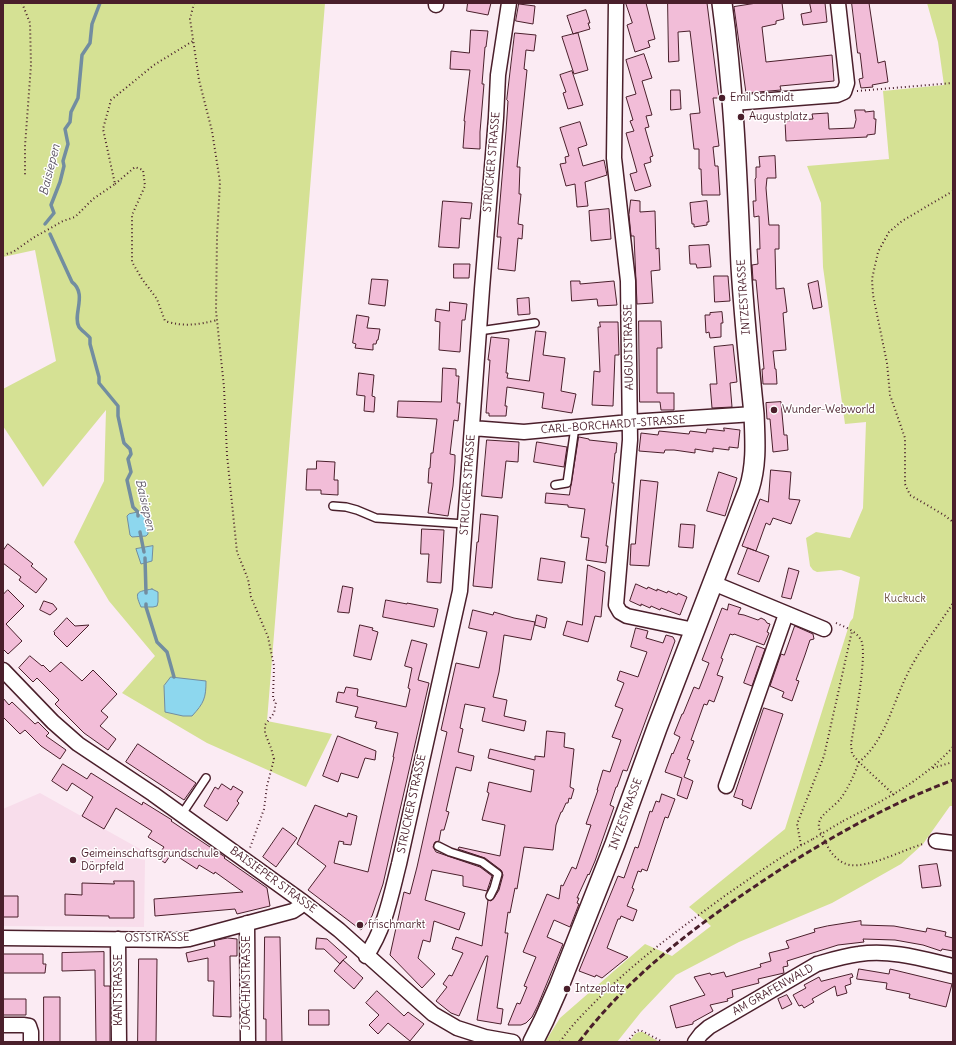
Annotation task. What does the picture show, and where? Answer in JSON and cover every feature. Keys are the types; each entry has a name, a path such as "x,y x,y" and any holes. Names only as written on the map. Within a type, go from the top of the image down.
{"main road":[{"name":"INTZESTRASSE","path":"533,1042 559,986 615,844 659,721 753,477 755,461 754,414 741,266 733,103 722,3"}],"street":[{"name":"STRUCKER STRASSE","path":"366,956 379,933 388,907 456,614 460,591 498,75 509,3"},
{"name":"AUGUSTSTRASSE","path":"616,3 614,158 628,281 630,422 630,440 616,608 626,616 694,630"},
{"path":"733,103 837,95 844,92 847,83 838,3"},
{"name":"CARL-BORCHARDT-STRASSE","path":"472,428 524,432 630,422 754,414"},
{"path":"713,583 786,614 828,625"},
{"path":"726,786 786,614"},
{"name":"BAISIEPER STRASSE","path":"3,670 53,722 78,744 182,814 303,902 339,930 366,956 425,1008 441,1020 469,1032 513,1042"},
{"path":"936,841 953,843"},
{"name":"OSTSTRASSE","path":"3,938 189,939 293,911 303,902"},
{"name":"JOACHIMSTRASSE","path":"247,923 248,1042"},
{"name":"KANTSTRASSE","path":"118,939 118,1042"},
{"name":"AM GRAFENWALD","path":"695,1042 709,1027 817,964 836,958 860,954 887,953 953,966"},
{"path":"3,1025 29,1026 31,1032 31,1042"}],"lane":[{"path":"479,331 535,323"},
{"path":"555,485 567,483 575,427"},
{"path":"333,506 357,510 376,518 465,524"},
{"path":"182,814 206,778"},
{"path":"438,846 450,852 482,862 498,874 490,896"}],"path":[{"path":"22,3 30,23 31,65 25,146 25,176"},
{"path":"194,3 190,20 193,41 200,80 212,131 220,182 217,237 217,320 224,387 227,455 237,552 248,579 251,598 268,637 274,666 273,699 276,702 274,713 265,725 264,733 271,748 274,760 264,809 246,860"},
{"path":"115,184 103,129 111,100 154,65 193,41"},
{"path":"844,92 953,83"},
{"path":"3,255 13,252 57,225 75,217 93,199 115,184 135,167 143,170 145,186 132,215 132,262 142,279 157,299 165,321 179,325 202,324 217,320"},
{"path":"953,191 902,222 889,232 878,252 872,279 873,295 887,363 890,395 905,438 905,484 910,494 953,522"},
{"path":"936,841 908,848 872,862 856,866 848,865 839,861 828,847 818,827 820,819 843,794 859,762 871,750 910,669 953,603"},
{"path":"828,625 852,631 861,638 864,652 851,744 852,754 894,795"},
{"path":"801,845 797,824 824,756 852,631"},
{"path":"560,1042 585,1012 622,976 704,911 759,872 801,845 813,840 894,795 932,768 953,747"},
{"path":"932,768 953,762"},
{"path":"627,1042 636,1031 640,1030 663,1042"}],"shaded area":[{"name":"Geimeinschaftsgrundschule Dörpfeld","path":"40,793 140,849 139,859 145,860 144,927 3,926 3,809"}],"green space":[{"path":"3,3 325,3 267,721 332,734 306,787 207,743 122,693 155,656 109,601 74,542 104,481 106,410 43,487 3,426 3,389 56,361 35,250 3,257"},
{"name":"Kuckuck","path":"927,3 953,3 953,806 950,806 923,844 901,864 832,903 739,942 676,975 641,1012 617,1042 545,1042 560,1018 645,944 672,956 711,926 689,907 785,829 850,622 853,618 860,577 841,570 817,572 813,570 810,566 806,538 816,532 850,538 863,508 866,422 845,424 823,267 821,203 807,166 889,159 883,91 944,85 938,42"},
{"path":"643,1032 659,1042 629,1042 635,1034"}],"water":[{"path":"138,512 145,512 148,514 148,534 146,536 132,537 130,535 127,516"},
{"path":"153,546 152,561 141,564 136,549"},
{"path":"152,589 158,592 157,606 141,607 137,595 138,593"},
{"path":"171,677 206,681 204,700 192,716 183,716 165,712 164,686"}],"building":[{"path":"468,3 491,3 488,15 467,11"},
{"path":"626,3 646,3 655,39 648,41 650,47 635,52 627,25 632,23"},
{"path":"668,3 707,3 719,98 713,98 719,146 713,147 715,166 718,166 720,195 702,195 701,169 699,169 699,149 694,149 690,114 700,113 690,31 678,32 679,61 669,62"},
{"path":"757,3 782,3 784,19 776,21 776,24 762,27 766,62 832,55 834,81 780,86 781,90 746,93 734,7"},
{"path":"810,3 825,3 827,22 803,25 801,14 811,12"},
{"path":"852,3 869,3 878,63 885,61 888,82 872,85 873,87 861,88 859,79 863,78 860,53 858,53"},
{"path":"519,4 535,6 533,24 516,21"},
{"path":"586,10 590,23 588,23 590,29 573,34 567,16"},
{"path":"471,30 488,31 482,84 484,84 480,149 463,148 464,121 470,70 450,69 451,51 469,53"},
{"path":"515,33 536,35 534,51 526,50 524,69 527,70 517,167 520,167 519,194 521,194 518,224 523,225 522,239 518,238 515,271 498,269 501,237 497,237 506,131 507,100"},
{"path":"578,33 588,70 574,74 562,37"},
{"path":"644,54 652,78 642,81 652,115 646,116 649,127 645,128 653,156 650,157 651,162 644,164 651,186 635,191 630,174 637,172 626,133 634,131 630,121 633,120 626,97 636,94 626,60"},
{"path":"572,71 583,105 568,109 563,93 566,92 560,75"},
{"path":"671,90 680,90 681,109 671,110"},
{"path":"855,110 865,110 865,112 874,111 874,119 876,119 875,134 867,135 867,137 786,141 785,121 813,119 812,114 828,113 829,129 854,128 856,120"},
{"path":"580,122 587,145 578,148 583,166 604,160 607,175 585,182 588,206 577,207 575,184 566,186 560,164 566,163 565,157 569,156 560,128"},
{"path":"775,156 776,178 767,178 766,188 769,225 779,225 779,249 775,249 776,289 784,288 787,312 783,313 786,350 773,351 777,384 763,384 762,369 764,369 760,323 756,280 753,280 752,265 758,264 757,249 760,249 759,216 754,217 753,201 756,201 755,179 756,167 760,167 759,157"},
{"path":"631,200 640,201 640,212 655,211 656,249 659,248 660,270 651,271 653,303 637,304 634,236 631,236 629,215"},
{"path":"443,201 472,203 470,219 461,218 459,248 439,247"},
{"path":"707,201 709,222 707,222 707,225 694,227 694,224 692,224 690,203"},
{"path":"609,209 611,239 591,241 589,211"},
{"path":"709,245 711,267 697,268 696,264 690,264 689,246"},
{"path":"454,264 470,264 469,278 454,278"},
{"path":"714,276 728,276 730,301 715,302"},
{"path":"372,279 388,280 385,306 369,304"},
{"path":"571,281 580,281 580,284 614,281 617,305 598,306 597,299 572,301"},
{"path":"818,281 822,307 813,309 808,284"},
{"path":"529,298 530,314 518,315 517,299"},
{"path":"450,302 467,304 465,320 462,320 460,352 439,350 440,322 435,321 436,309 449,311"},
{"path":"722,312 723,323 721,323 721,337 710,338 709,332 706,333 705,315"},
{"path":"357,315 369,317 367,328 380,329 378,340 376,344 373,344 373,350 355,348 356,344 353,343"},
{"path":"639,321 661,321 662,348 657,348 657,393 674,393 674,410 661,410 660,402 640,402"},
{"path":"600,322 618,322 619,355 615,355 613,406 592,405 594,371 600,372 598,327 600,327"},
{"path":"536,331 546,332 543,355 565,358 561,391 576,394 572,413 542,408 544,393 507,387 505,406 507,406 506,416 489,416 489,413 486,413 490,360 488,360 491,337 509,339 506,373 508,373 507,378 529,381"},
{"path":"733,345 737,382 730,383 732,407 712,408 710,384 717,384 714,347"},
{"path":"443,368 456,369 456,376 459,376 457,403 460,403 458,421 454,420 450,454 455,455 455,462 448,516 428,513 432,483 428,483 429,468 431,453 433,453 437,419 397,417 398,401 441,402"},
{"path":"359,373 374,375 372,396 375,397 374,412 364,411 365,396 357,395"},
{"path":"781,402 784,435 787,435 788,450 773,452 770,419 767,419 766,403"},
{"path":"724,428 740,430 738,448 729,447 729,450 713,448 713,452 695,449 695,453 674,450 665,450 664,453 639,451 641,433 658,435 659,431 689,434 690,431 706,433 707,429 724,431"},
{"path":"579,437 589,440 617,443 612,483 614,483 606,546 608,546 606,563 586,560 589,538 581,537 585,509 568,507 568,505 545,503 546,493 569,495"},
{"path":"487,440 519,442 518,462 506,461 502,498 482,496"},
{"path":"537,442 567,447 564,467 534,462"},
{"path":"317,461 335,462 334,480 338,480 338,495 321,494 321,490 306,490 307,469 316,469"},
{"path":"771,470 791,472 789,499 800,500 791,524 773,518 770,525 766,523 756,551 742,546 760,499 768,502"},
{"path":"719,472 737,478 725,516 707,511"},
{"path":"641,480 658,482 649,566 630,565 631,544 635,544"},
{"path":"481,514 498,516 492,588 473,586"},
{"path":"681,524 695,525 693,548 679,547"},
{"path":"422,529 444,530 441,583 427,582 429,554 421,554"},
{"path":"8,544 33,564 31,566 47,579 36,593 19,580 21,577 3,563 3,551"},
{"path":"748,548 769,556 759,582 738,574"},
{"path":"541,558 565,562 562,583 538,580"},
{"path":"588,565 605,572 601,617 595,616 588,642 563,635 567,621 582,625"},
{"path":"789,568 799,571 791,599 782,597"},
{"path":"636,584 647,589 648,587 667,593 668,591 677,595 678,593 687,597 680,615 661,608 660,610 651,606 650,608 641,604 641,606 630,601"},
{"path":"343,586 353,588 349,613 338,612"},
{"path":"8,590 24,606 6,624 22,641 8,654 3,649 3,595"},
{"path":"386,600 438,609 434,627 383,617"},
{"path":"44,601 53,604 57,609 50,615 40,610"},
{"path":"729,604 741,608 738,614 758,620 761,618 765,620 770,624 767,632 769,633 764,645 734,634 730,634 721,658 723,659 717,675 723,677 714,702 709,700 707,705 704,704 691,740 694,741 687,759 690,760 684,777 693,781 687,799 677,795 682,778 665,772 680,737 674,734 682,714 694,687 699,689 709,663 702,660 722,608 727,610"},
{"path":"473,610 493,615 494,612 535,622 531,640 504,635 499,672 493,697 507,700 504,716 526,721 524,731 482,721 485,708 465,704 460,728 463,729 458,752 474,756 471,771 456,767 446,811 449,812 444,830 441,830 439,841 435,842 433,847 436,852 480,867 492,876 487,891 463,886 463,876 432,870 425,900 465,913 459,930 434,921 430,942 423,940 418,958 435,974 422,988 390,955 404,892 410,894 417,867 447,732 441,730 456,663 479,668 487,632 469,628"},
{"path":"537,615 547,618 545,628 535,625"},
{"path":"67,618 75,626 89,625 67,647 54,634 54,632"},
{"path":"360,625 373,628 372,630 378,632 371,660 354,656"},
{"path":"795,626 813,634 814,639 810,640 796,680 799,681 792,701 782,697 784,692 770,686 781,654 784,655"},
{"path":"636,628 648,631 646,638 663,643 666,635 673,637 675,641 627,771 623,770 616,787 610,805 614,807 595,861 577,898 579,898 577,903 579,904 570,927 554,920 547,937 563,944 538,1005 532,1017 526,1023 521,1025 508,1025 517,1003 520,1004 527,987 524,986 536,957 523,952 547,894 559,899 561,885 563,886 572,867 576,869 591,825 586,824 598,790 603,770 610,772 621,740 612,737 623,709 615,706 624,683 617,680 620,671 638,677 647,652 631,647"},
{"path":"412,640 427,644 418,680 429,683 383,884 372,916 361,930 308,890 326,866 297,844 315,805 347,817 348,813 357,816 351,845 343,844 344,842 339,841 334,863 368,872 398,733 375,728 377,722 355,717 358,707 336,702 338,692 344,693 346,687 358,689 357,696 406,707 410,689 408,688 412,668 405,666"},
{"path":"757,646 765,649 752,686 744,683"},
{"path":"30,656 50,672 61,662 82,681 93,670 117,694 101,711 108,717 100,726 116,739 108,750 84,733 55,704 59,700 37,678 33,682 19,668"},
{"path":"3,698 9,705 12,702 35,724 38,722 49,733 46,736 66,750 60,759 41,746 25,730 20,734 3,717"},
{"path":"764,708 783,714 751,809 742,805 743,800 734,797"},
{"path":"547,731 565,733 564,747 574,749 570,787 574,789 571,799 569,798 568,803 566,803 556,825 553,850 524,847 517,889 515,888 510,913 508,912 505,933 508,933 497,1008 503,1009 501,1024 477,1020 488,956 486,956 459,1016 451,1013 436,1001 447,987 443,984 449,975 452,976 463,953 452,949 456,937 482,946 488,900 491,901 499,890 503,875 501,870 485,858 458,849 459,847 500,856 505,825 482,820 489,793 487,792 489,782 531,792 534,770 488,758 490,749 535,760 535,756 544,757"},
{"path":"338,736 376,751 375,760 365,758 358,778 341,773 338,782 323,776"},
{"path":"138,744 196,783 184,800 126,762"},
{"path":"63,764 87,779 91,773 142,805 143,802 172,820 171,821 225,857 224,858 267,888 270,906 237,914 235,909 155,916 154,899 243,892 215,872 214,874 199,865 197,869 172,853 165,863 157,857 164,847 148,837 152,831 116,808 104,829 82,816 93,797 72,783 67,791 52,781"},
{"path":"222,784 231,790 233,786 243,792 237,801 239,803 227,821 204,806 215,787 218,789"},
{"path":"662,794 675,799 668,818 665,817 647,871 642,869 641,872 638,871 632,888 634,889 627,906 637,910 633,921 621,916 620,919 618,919 607,948 628,957 602,978 579,971 618,876 624,878 635,847 638,848 650,811 652,812 656,801 659,802"},
{"path":"283,828 297,838 276,867 263,857"},
{"path":"937,864 941,886 922,888 919,866"},
{"path":"114,881 134,881 134,918 65,915 65,894 82,895 82,883 114,884"},
{"path":"3,896 18,896 18,917 3,917"},
{"path":"861,921 861,925 894,926 926,932 927,928 946,932 945,936 953,938 953,951 942,949 941,951 923,945 895,940 863,939 864,942 838,945 787,961 788,966 783,967 784,973 758,979 759,983 732,990 733,997 727,999 728,1001 710,1005 713,1011 693,1022 693,1024 676,1028 670,1006 705,995 694,977 710,973 711,975 724,972 726,977 761,967 760,964 771,961 769,953 789,948 786,941 815,932 814,929"},
{"path":"265,937 280,937 282,1042 266,1042 266,1019 264,1019"},
{"path":"228,938 237,939 237,956 230,956 231,1017 213,1016 214,981 208,981 208,958 188,962 186,953 215,946 214,941"},
{"path":"317,938 327,939 347,957 343,960 363,978 354,989 334,971 340,964 324,949 316,949"},
{"path":"104,952 104,986 110,986 110,1042 96,1042 95,970 62,971 62,953"},
{"path":"3,954 43,954 43,964 46,964 45,973 3,973"},
{"path":"139,959 157,959 156,1042 138,1042"},
{"path":"859,969 889,974 890,969 952,984 946,1007 909,998 910,994 886,989 887,983 857,979"},
{"path":"852,974 853,977 850,978 851,984 845,986 847,993 837,996 835,986 812,999 814,1002 804,1008 802,1005 799,1006 793,995 806,988 804,985 819,977 821,981"},
{"path":"377,991 404,1016 408,1012 424,1024 410,1041 388,1023 378,1034 369,1025 379,1015 366,1003"},
{"path":"787,995 792,1004 782,1009 778,999"},
{"path":"44,997 60,997 60,1042 44,1042"},
{"path":"3,999 26,999 26,1015 3,1015"},
{"path":"309,1010 329,1010 329,1025 309,1025"}],"waterway":[{"name":"Baisiepen","path":"45,224 54,213 51,205 60,182 64,166 63,161 68,144 65,129 70,122 71,112 78,98 82,55 90,43 92,24 100,3"},
{"name":"Baisiepen","path":"50,234 72,282 77,287 79,292 77,322 79,327 90,338 99,383 118,406 118,416 124,443 130,449 131,454 128,459 131,472 127,480 133,507 138,512 138,516"},
{"name":"Baisiepen","path":"140,532 144,552"},
{"name":"Baisiepen","path":"145,558 146,593"},
{"name":"Baisiepen","path":"146,604 157,642 167,652 174,677"}],"railway":[{"path":"579,1042 597,1020 636,979 701,924 725,907 796,859 847,830 899,803 953,780"}],"place":[{"name":"Emil Schmidt","path":"722,98"},
{"name":"Augustplatz","path":"741,117"},
{"name":"Wunder-Webworld","path":"774,410"},
{"name":"Geimeinschaftsgrundschule Dörpfeld","path":"73,860"},
{"name":"frischmarkt","path":"360,925"},
{"name":"Intzeplatz","path":"567,989"}]}
